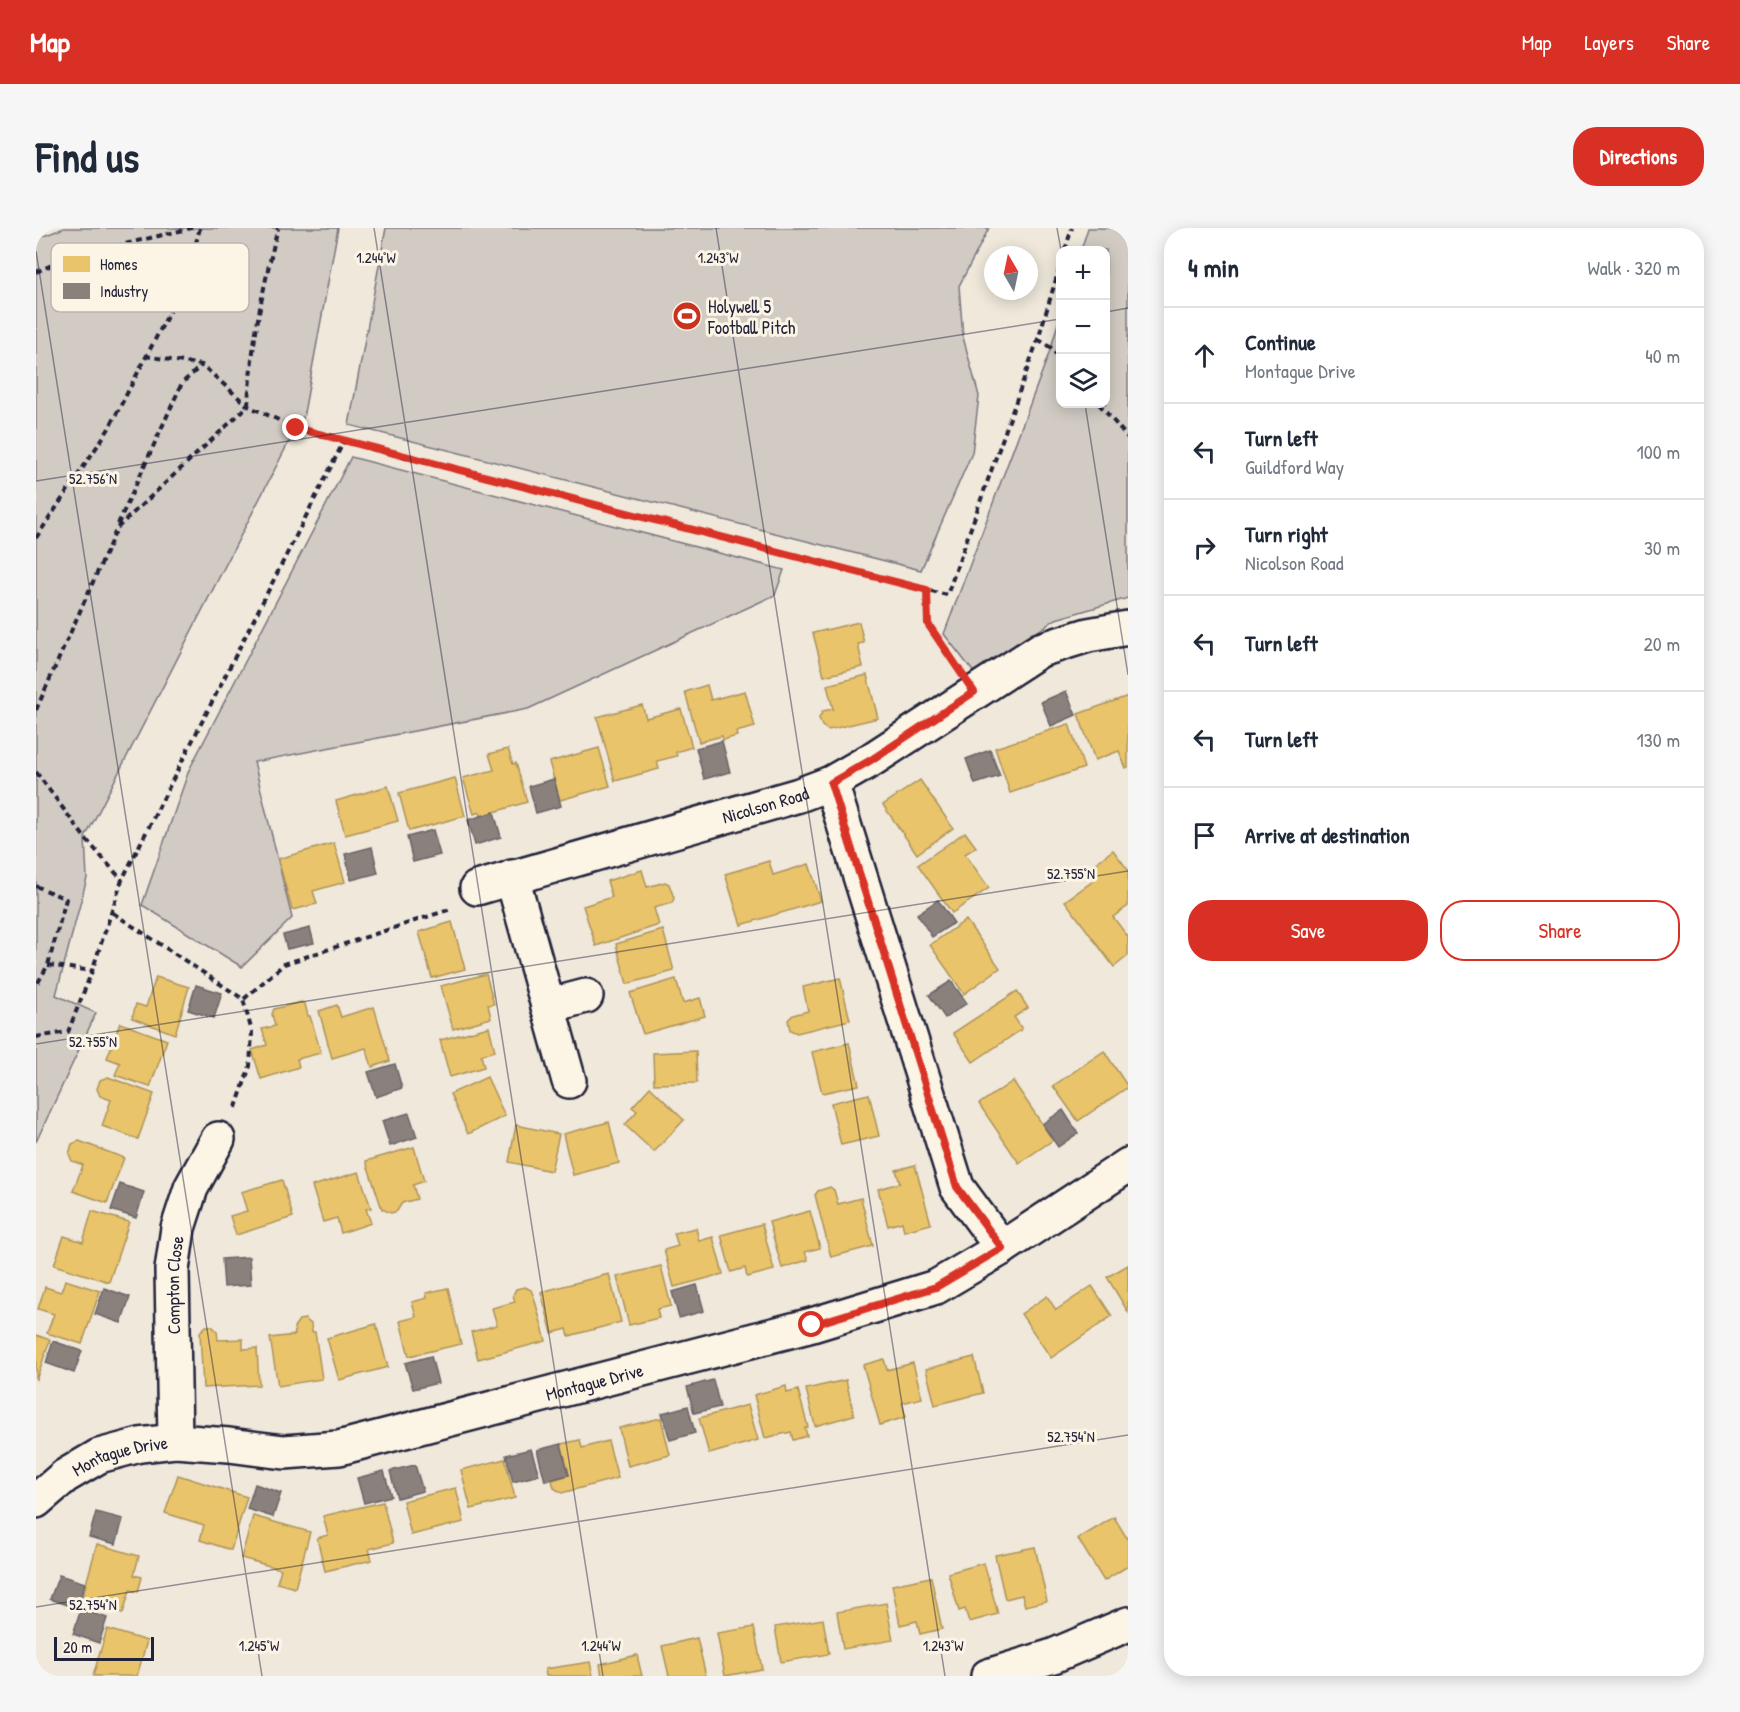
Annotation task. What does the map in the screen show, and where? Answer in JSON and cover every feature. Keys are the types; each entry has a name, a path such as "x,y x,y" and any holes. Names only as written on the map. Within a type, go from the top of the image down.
{"street":[{"name":"Nicolson Road","path":"477,888 799,795 831,783 871,760 1040,650 1088,635 1128,628"},
{"path":"831,783 957,1187 1002,1248"},
{"path":"512,877 569,1081"},
{"path":"548,1006 586,996"},
{"name":"Compton Close","path":"175,1441 172,1270 178,1228 191,1188 218,1139"},
{"name":"Montague Drive","path":"36,1502 64,1476 99,1456 140,1445 175,1441 284,1452 349,1446 812,1325 936,1287 1002,1248 1128,1165"},
{"path":"988,1676 1053,1656 1128,1624"}],"path":[{"path":"129,243 192,228"},
{"path":"196,243 200,228"},
{"path":"117,528 248,406 249,374 255,327 278,228"},
{"path":"1066,246 1072,228"},
{"path":"36,272 51,265"},
{"path":"145,356 202,365 248,406 296,428 947,596 1038,339 1056,279"},
{"path":"36,538 108,430 169,312"},
{"path":"1038,339 1056,354"},
{"path":"36,710 182,383 202,365"},
{"path":"1102,408 1128,438"},
{"path":"36,1037 68,1032 92,971 122,880 344,441"},
{"path":"927,590 928,624 974,692"},
{"path":"36,772 85,838 122,880"},
{"path":"36,886 66,899 48,965 36,986"},
{"path":"243,999 284,964 457,907 477,888"},
{"path":"112,913 243,999 252,1032 250,1066 237,1107 218,1139"},
{"path":"48,965 92,971"}],"shaded area":[{"path":"64,228 338,228 302,424 296,428 85,838 87,878 56,995 96,1013 36,1142 36,239"},
{"path":"386,228 989,228 959,286 963,337 979,396 972,453 921,570 349,425"},
{"path":"1088,228 1128,228 1128,598 1056,619 975,674 944,634 1056,330 1056,408 1110,408 1110,246 1082,246"},
{"path":"351,457 784,570 775,595 528,709 254,762 292,918 242,967 142,905 189,770"}],"building: Homes":[{"path":"859,622 864,643 858,644 863,667 824,676 813,633"},
{"path":"867,675 878,718 828,730 822,726 819,718 823,711 833,709 827,685"},
{"path":"707,685 711,700 745,691 755,727 736,732 737,736 723,740 722,736 699,742 685,692"},
{"path":"1128,696 1128,767 1126,768 1119,751 1095,760 1078,714"},
{"path":"642,705 646,718 681,709 692,747 676,752 677,756 657,761 659,769 615,781 597,717"},
{"path":"1069,724 1084,768 1010,793 995,748"},
{"path":"599,748 610,786 560,800 549,762"},
{"path":"508,749 513,764 516,763 527,802 481,816 480,812 474,814 463,778 494,770 489,754"},
{"path":"455,778 465,816 409,831 399,793"},
{"path":"920,780 953,828 917,854 883,805"},
{"path":"388,786 398,821 345,835 336,801"},
{"path":"965,832 976,847 965,854 989,888 952,913 918,865"},
{"path":"334,843 345,882 313,891 317,904 292,910 278,859"},
{"path":"1113,850 1128,870 1128,906 1113,917 1128,937 1128,956 1114,967 1065,901 1096,879 1088,869"},
{"path":"769,861 773,875 809,864 821,901 741,925 725,874"},
{"path":"642,870 647,887 665,882 669,884 674,898 672,903 654,908 659,925 596,946 583,906 612,897 607,881"},
{"path":"966,920 1000,968 964,994 930,945"},
{"path":"452,922 465,969 432,978 419,932"},
{"path":"663,930 674,971 627,984 616,944"},
{"path":"486,974 494,1004 488,1005 491,1018 453,1029 441,986"},
{"path":"156,977 189,987 175,1034 132,1018 136,1004 146,1007"},
{"path":"840,978 850,1020 797,1033 790,1030 788,1020 793,1015 808,1011 803,987"},
{"path":"676,979 683,1003 700,998 705,1016 643,1034 630,993"},
{"path":"1017,991 1028,1008 1014,1017 1022,1029 973,1062 953,1033"},
{"path":"301,1002 305,1004 308,1016 310,1016 321,1053 297,1059 299,1067 261,1079 252,1050 267,1045 262,1029 275,1026 272,1014 274,1009"},
{"path":"337,1005 341,1017 374,1007 390,1061 372,1067 366,1048 332,1058 319,1011"},
{"path":"120,1023 167,1040 150,1087 115,1075 120,1063 107,1058"},
{"path":"489,1027 495,1051 481,1055 484,1067 450,1077 440,1040"},
{"path":"849,1043 859,1085 822,1093 812,1052"},
{"path":"696,1051 697,1083 654,1084 653,1053"},
{"path":"1104,1051 1128,1087 1078,1121 1053,1086"},
{"path":"108,1077 154,1094 138,1139 102,1126 111,1100 100,1096 97,1089 100,1080"},
{"path":"487,1077 505,1116 468,1134 450,1094"},
{"path":"1013,1081 1053,1140 1019,1163 979,1104"},
{"path":"650,1087 684,1120 654,1152 625,1125 637,1111 632,1107"},
{"path":"869,1094 879,1136 841,1145 831,1103"},
{"path":"609,1122 619,1163 573,1175 563,1134"},
{"path":"516,1125 559,1134 551,1171 509,1162"},
{"path":"79,1141 124,1158 107,1203 73,1191 83,1165 72,1161 69,1154 72,1144"},
{"path":"414,1147 424,1181 413,1185 417,1199 402,1203 397,1211 391,1213 382,1209 366,1161"},
{"path":"915,1165 931,1224 904,1231 902,1222 888,1226 878,1189 900,1183 896,1170"},
{"path":"359,1172 371,1208 366,1209 371,1223 341,1233 337,1218 323,1222 312,1186"},
{"path":"282,1180 293,1217 236,1235 230,1216 247,1211 241,1192"},
{"path":"830,1187 834,1190 838,1204 861,1198 873,1246 831,1257 815,1195 818,1191"},
{"path":"92,1211 129,1222 109,1282 54,1265 64,1236 83,1242"},
{"path":"810,1211 820,1248 805,1252 808,1260 782,1268 769,1222"},
{"path":"762,1224 774,1270 747,1277 745,1268 731,1272 721,1235"},
{"path":"696,1228 699,1241 713,1237 723,1274 674,1287 664,1250 678,1246 674,1233"},
{"path":"1128,1265 1128,1312 1107,1277"},
{"path":"661,1266 671,1306 657,1309 659,1318 629,1325 617,1277"},
{"path":"609,1274 621,1322 569,1336 567,1329 552,1333 541,1292"},
{"path":"65,1280 100,1291 82,1344 47,1333 54,1314 38,1309 45,1287 61,1292"},
{"path":"1092,1286 1112,1316 1051,1358 1021,1314 1047,1296 1056,1310"},
{"path":"525,1287 531,1290 534,1297 546,1341 478,1359 471,1332 497,1325 492,1308 515,1302 513,1295 516,1289"},
{"path":"448,1288 461,1344 409,1356 400,1321 416,1317 412,1302 427,1298 426,1293"},
{"path":"305,1319 311,1324 312,1332 315,1332 322,1379 278,1386 270,1338 295,1335 294,1327 299,1320"},
{"path":"376,1324 388,1367 339,1380 327,1338"},
{"path":"206,1326 212,1326 217,1331 218,1340 243,1339 243,1349 257,1348 259,1385 203,1388 200,1332"},
{"path":"36,1335 50,1340 36,1380"},
{"path":"974,1357 983,1393 935,1405 926,1369"},
{"path":"884,1359 887,1370 913,1363 922,1398 902,1403 906,1417 880,1425 863,1365"},
{"path":"846,1380 854,1415 815,1426 806,1389"},
{"path":"786,1386 787,1393 798,1390 808,1427 805,1428 807,1436 793,1440 791,1432 765,1438 754,1395"},
{"path":"748,1405 758,1440 709,1454 699,1418"},
{"path":"661,1418 670,1455 628,1466 619,1428"},
{"path":"580,1440 582,1448 608,1441 618,1478 562,1493 554,1488 552,1480 569,1475 561,1444"},
{"path":"505,1459 515,1498 471,1509 461,1470"},
{"path":"178,1475 247,1497 231,1550 200,1540 204,1525 165,1513"},
{"path":"456,1488 464,1522 411,1535 403,1501"},
{"path":"383,1502 393,1543 369,1549 372,1560 325,1571 317,1538 328,1535 323,1516"},
{"path":"253,1516 310,1532 295,1588 277,1583 281,1569 241,1558"},
{"path":"1114,1517 1128,1540 1128,1566 1104,1581 1078,1539"},
{"path":"97,1544 139,1556 134,1575 142,1577 138,1592 130,1590 123,1613 81,1602"},
{"path":"1035,1547 1047,1601 1025,1606 1022,1595 1005,1599 995,1555"},
{"path":"984,1563 998,1614 969,1622 965,1609 959,1611 948,1573"},
{"path":"931,1577 942,1629 920,1634 917,1621 900,1625 892,1585"},
{"path":"886,1603 893,1640 843,1649 837,1612"},
{"path":"823,1619 829,1654 781,1662 775,1627"},
{"path":"754,1627 762,1669 725,1676 717,1633"},
{"path":"107,1629 147,1641 137,1676 93,1676"},
{"path":"697,1638 706,1676 669,1676 662,1646"},
{"path":"637,1655 642,1676 602,1676 600,1664"},
{"path":"590,1662 593,1676 546,1676 545,1669"}],"building: Industry":[{"path":"1066,691 1076,715 1051,726 1041,702"},
{"path":"722,741 730,772 704,779 696,748"},
{"path":"990,750 1000,776 975,784 966,759"},
{"path":"554,779 561,806 536,813 529,786"},
{"path":"494,812 501,837 475,845 468,820"},
{"path":"433,830 440,855 413,862 407,837"},
{"path":"372,847 378,873 351,880 345,854"},
{"path":"938,900 954,923 932,937 917,914"},
{"path":"310,928 314,943 287,949 283,935"},
{"path":"951,981 967,1003 945,1018 929,995"},
{"path":"196,985 222,993 214,1018 188,1010"},
{"path":"395,1064 402,1088 376,1097 368,1072"},
{"path":"1063,1110 1078,1133 1058,1147 1042,1124"},
{"path":"409,1113 417,1137 390,1146 382,1121"},
{"path":"120,1184 144,1192 136,1218 111,1210"},
{"path":"249,1257 251,1285 224,1287 222,1259"},
{"path":"697,1285 704,1311 679,1318 672,1292"},
{"path":"104,1288 130,1297 121,1323 95,1314"},
{"path":"53,1341 82,1351 74,1373 46,1363"},
{"path":"431,1356 438,1383 413,1389 405,1363"},
{"path":"713,1380 720,1407 694,1413 687,1387"},
{"path":"688,1406 695,1433 670,1440 662,1413"},
{"path":"561,1444 569,1475 545,1481 537,1450"},
{"path":"531,1449 539,1475 513,1482 506,1455"},
{"path":"415,1465 423,1491 397,1498 390,1471"},
{"path":"384,1471 391,1496 364,1503 357,1478"},
{"path":"255,1484 281,1493 273,1517 247,1509"},
{"path":"96,1512 123,1519 116,1544 89,1537"},
{"path":"59,1575 85,1583 77,1608 50,1599"},
{"path":"81,1609 107,1618 99,1643 73,1634"}],"place":[{"name":"Holywell 5 Football Pitch","path":"687,316"}],"route":[{"path":"296,428 927,590 928,624 974,692 871,760 831,783 957,1187 1002,1248 936,1287 812,1325"}]}
